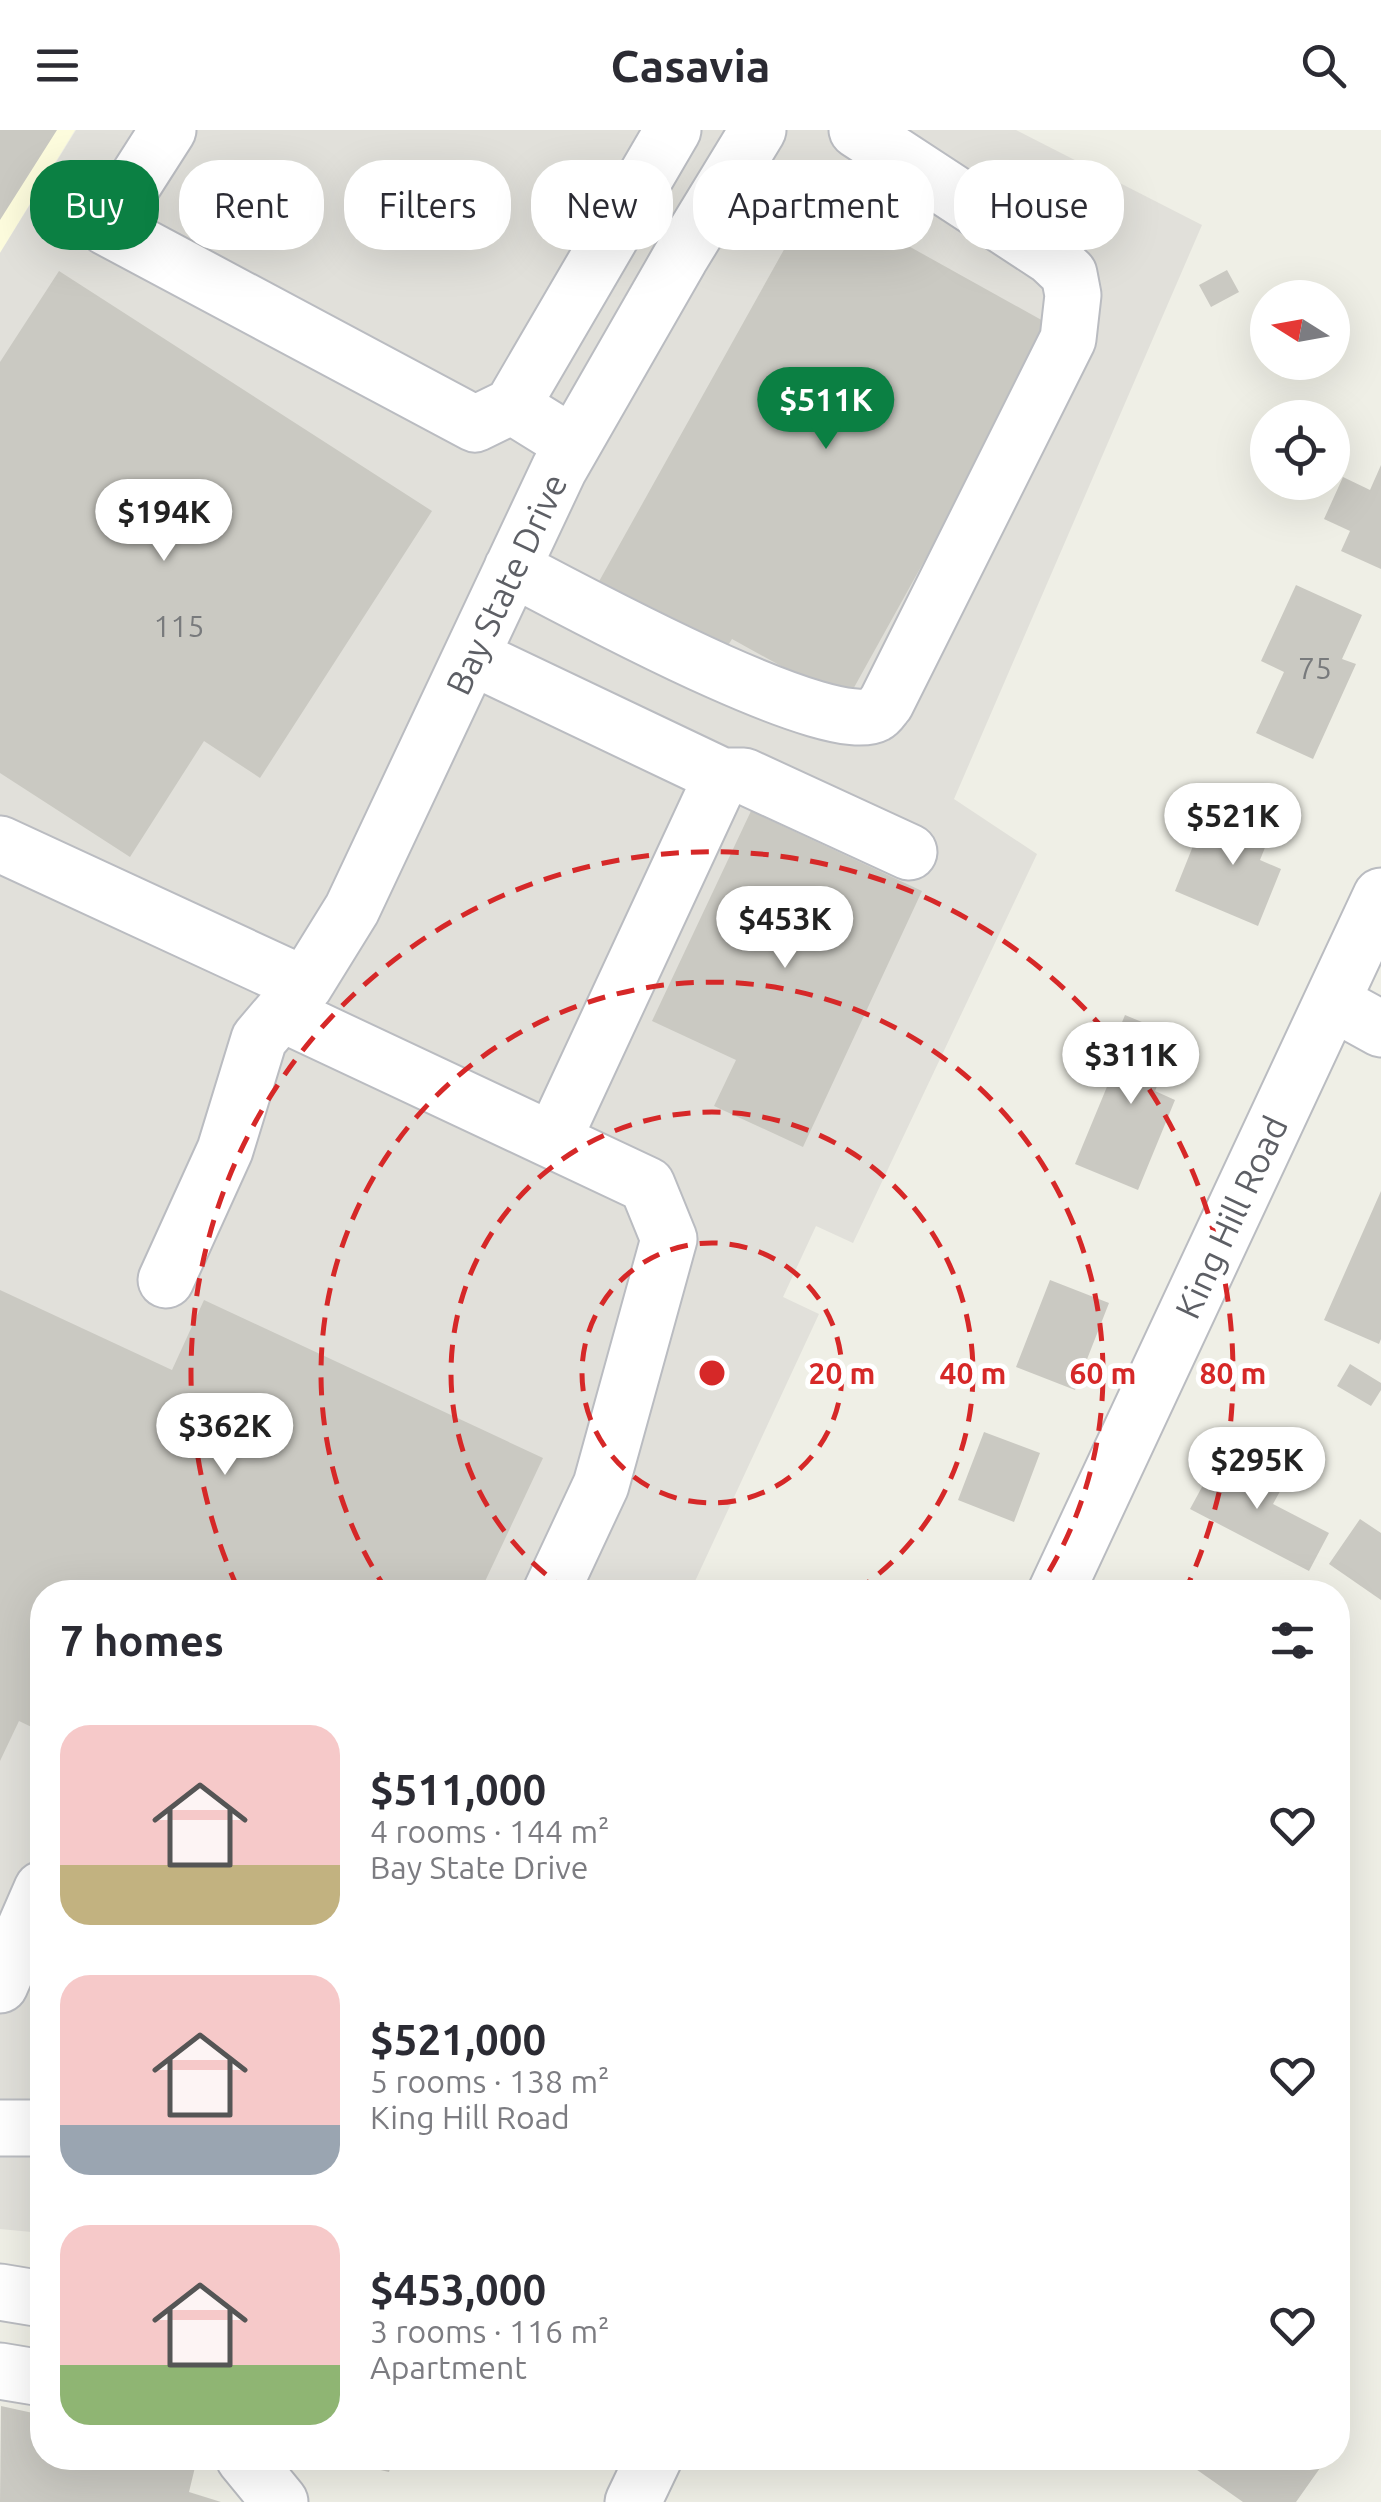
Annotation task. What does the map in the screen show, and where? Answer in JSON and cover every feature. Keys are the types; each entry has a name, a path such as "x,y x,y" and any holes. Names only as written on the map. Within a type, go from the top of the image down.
{"street":[{"path":"168,130 106,228 475,424 512,406 672,130"},
{"path":"512,568 699,664 800,705 858,717 876,714 886,702 1068,339 1073,295 1069,274 1051,257 857,130"},
{"name":"Bay State Drive","path":"166,1280 226,1150 240,1104 282,1013 365,884 573,444 738,137"},
{"path":"512,406 573,444"},
{"path":"472,657 722,776 744,776 909,852"},
{"path":"552,1140 722,776"},
{"path":"0,844 282,1013 647,1184 669,1239 601,1486 557,1580"},
{"name":"King Hill Road","path":"1062,1580 1381,896"},
{"path":"1332,1002 1381,1029"},
{"path":"0,1985 30,1916"},
{"path":"0,2128 30,2128"},
{"path":"0,2292 30,2297"},
{"path":"0,2371 30,2376"},
{"path":"254,2470 280,2502"},
{"path":"633,2502 648,2470"}],"shaded area":[{"path":"0,130 75,130 57,160 30,160 30,204 0,253"},
{"path":"76,130 1016,130 1075,160 954,160 954,250 1124,250 1124,185 1202,225 954,799 1037,854 853,1243 816,1226 783,1297 819,1314 696,1580 30,1580 30,2232 0,2229 0,253 30,204 30,250 159,250 159,160 57,160"}],"building":[{"path":"0,130 57,130 38,160 30,160 30,173 0,220"},
{"path":"784,250 916,250 1054,327 846,702 732,639 722,655 597,585"},
{"path":"1227,270 1239,292 1211,307 1199,285"},
{"path":"59,271 432,511 260,778 204,741 130,857 0,773 0,362"},
{"path":"1381,465 1381,569 1341,551 1350,531 1324,519 1333,500 1350,500 1350,480 1370,490"},
{"path":"1296,585 1362,615 1342,659 1356,664 1313,759 1256,733 1284,672 1261,661"},
{"path":"1236,803 1276,820 1260,860 1281,869 1258,926 1175,891 1197,836 1219,845"},
{"path":"751,811 922,891 803,1147 714,1106 736,1060 652,1021"},
{"path":"1125,1015 1178,1037 1155,1091 1175,1100 1138,1190 1075,1164 1123,1048 1113,1044"},
{"path":"1381,1191 1381,1339 1379,1344 1324,1320"},
{"path":"1050,1280 1109,1303 1075,1390 1016,1367"},
{"path":"0,1290 172,1370 204,1300 543,1458 486,1580 30,1580 30,1726 19,1721 0,1761"},
{"path":"1350,1364 1381,1383 1371,1406 1337,1386"},
{"path":"984,1432 1040,1453 1014,1522 958,1500"},
{"path":"1221,1452 1284,1484 1273,1504 1329,1533 1309,1571 1190,1509"},
{"path":"1360,1519 1381,1533 1381,1600 1329,1564"},
{"path":"1,2406 30,2412 30,2470 194,2470 189,2492 221,2502 0,2502"},
{"path":"1197,2470 1319,2470 1296,2502 1243,2502"}]}
